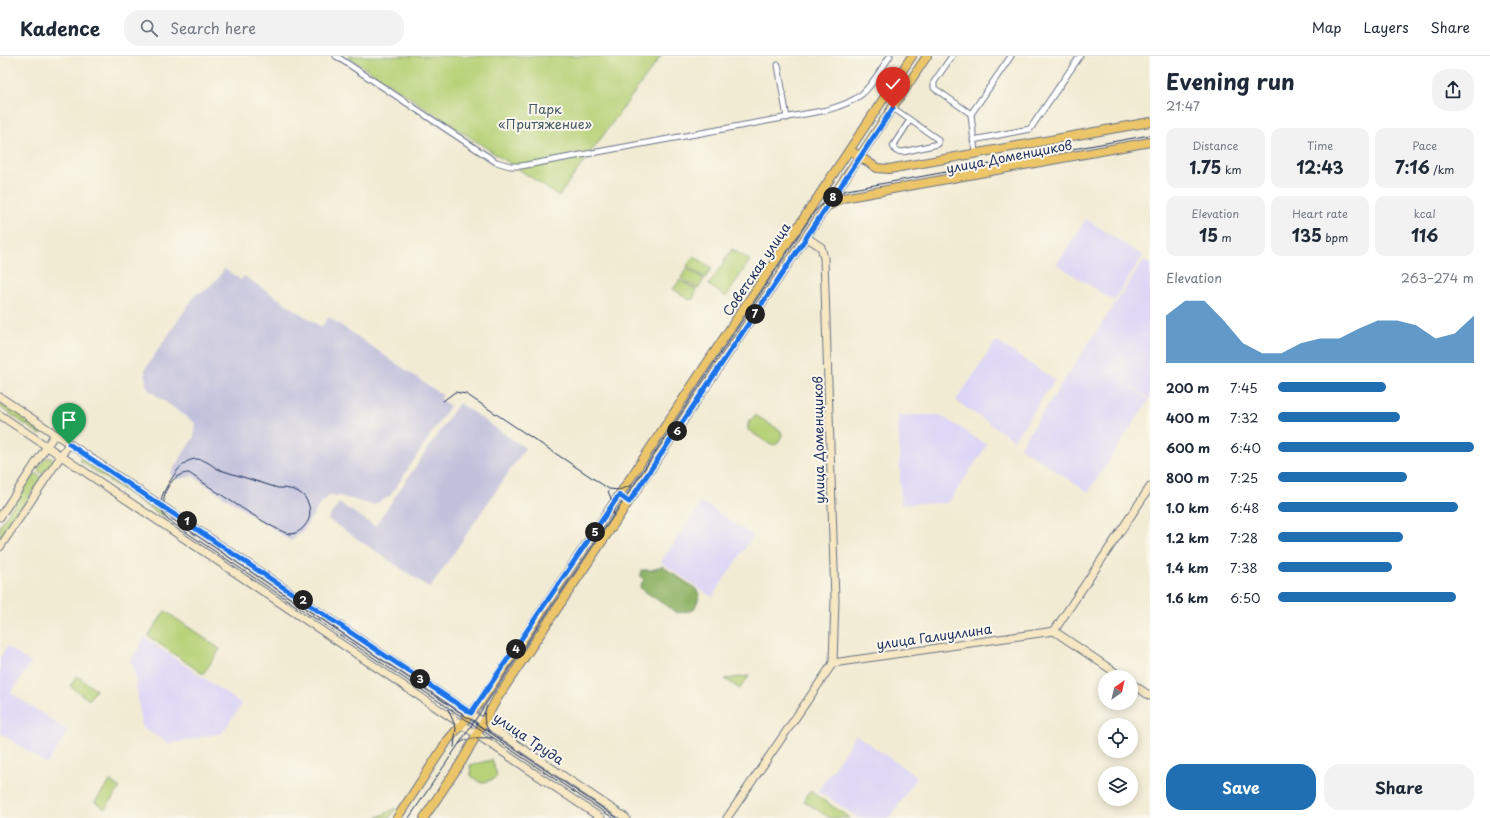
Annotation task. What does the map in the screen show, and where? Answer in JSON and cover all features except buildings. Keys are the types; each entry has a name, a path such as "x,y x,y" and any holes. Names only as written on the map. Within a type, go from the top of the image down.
{"main road":[{"name":"Советская улица","path":"397,818 448,740 471,713 619,495 912,56"},
{"name":"Советская улица","path":"424,818 477,734 498,697 927,56"},
{"name":"улица Доменщиков","path":"850,150 877,168 889,169 1150,122"},
{"name":"улица Доменщиков","path":"827,206 849,197 1150,142"},
{"name":"улица Доменщиков","path":"796,231 821,247 824,258 835,600 833,662"},
{"name":"улица Труда","path":"0,397 626,818"},
{"name":"улица Труда","path":"0,414 601,818"},
{"path":"0,517 55,434"},
{"path":"0,547 69,444"},
{"path":"1112,670 1054,631 1150,487"},
{"path":"619,495 629,502"},
{"name":"улица Галиуллина","path":"833,662 1054,631"},
{"path":"727,818 833,662"},
{"path":"1138,688 1150,696"}],"street":[{"path":"336,56 496,162 510,166 521,166 827,110 847,104 860,97 870,87 890,56"},
{"path":"952,56 934,82 934,88 971,114"},
{"path":"975,153 971,114 1011,56"},
{"path":"973,140 1030,129 1080,56"},
{"path":"778,65 787,118"},
{"path":"893,108 936,138 938,140 938,144 903,152 896,151 893,146 910,120"}],"shaded area":[{"path":"1086,219 1143,256 1114,301 1057,264"},
{"path":"1144,260 1150,264 1150,399 1113,375 1149,400 1088,492 1020,447"},
{"path":"224,269 241,280 244,276 321,327 329,317 442,395 441,400 450,406 390,496 373,505 339,496 329,496 320,504 303,531 291,541 193,476 178,479 170,474 194,437 195,423 149,390 146,385 145,369 196,294 205,291 219,277"},
{"path":"996,341 1055,380 1014,440 956,401"},
{"path":"459,403 525,448 430,588 328,519 339,503 375,526"},
{"path":"898,415 940,415 987,445 948,503 901,504"},
{"path":"702,502 753,536 712,597 661,562"},
{"path":"145,638 242,704 222,733 169,744 142,727 134,668 130,661"},
{"path":"7,647 31,663 11,693 68,731 47,764 0,733 0,658"},
{"path":"856,735 917,777 890,818 859,818 818,791"}],"green space":[{"name":"Парк «Притяжение»","path":"347,56 661,56 559,196"},
{"path":"732,249 750,260 726,297 709,285"},
{"path":"694,256 712,268 705,278 687,266"},
{"path":"687,268 704,279 698,289 681,278"},
{"path":"680,280 695,289 696,292 693,299 690,300 673,289"},
{"path":"0,400 45,430 41,435 0,407"},
{"path":"755,415 781,431 782,436 777,444 771,445 748,430 748,424"},
{"path":"82,455 160,507 162,513 168,520 79,460"},
{"path":"51,457 54,461 46,477 37,470 44,459"},
{"path":"35,473 42,478 0,541 0,525"},
{"path":"662,566 695,588 700,595 694,610 677,613 641,589 640,585 644,580 640,576 641,570 652,570"},
{"path":"165,611 220,649 203,674 148,636"},
{"path":"77,676 96,690 89,700 70,686"},
{"path":"749,676 740,689 725,679"},
{"path":"492,760 497,775 494,779 481,783 471,776 470,765"},
{"path":"110,781 120,788 105,809 95,802"},
{"path":"810,791 850,818 830,818 804,801"},
{"path":"396,808 390,818 376,818"}],"tram line":[{"path":"409,818 819,207 834,196 847,190 1150,135"},
{"path":"443,401 455,392 466,394 609,489 619,490 632,485"},
{"path":"613,818 168,520 161,510 161,499 166,488 177,471 187,462 197,459 203,460 217,469 278,488 295,490 302,494 309,506 309,519 301,530 291,534 257,518 189,473 182,474 170,483 164,496 164,504 165,511 169,517 617,818"},
{"path":"608,491 614,506 613,515"},
{"path":"487,706 484,720 490,732"},
{"path":"448,709 456,728 454,747"},
{"path":"459,744 463,741 471,739 493,738"}],"route":[{"path":"69,444 471,713 479,704 619,495 629,502 893,108"}]}
